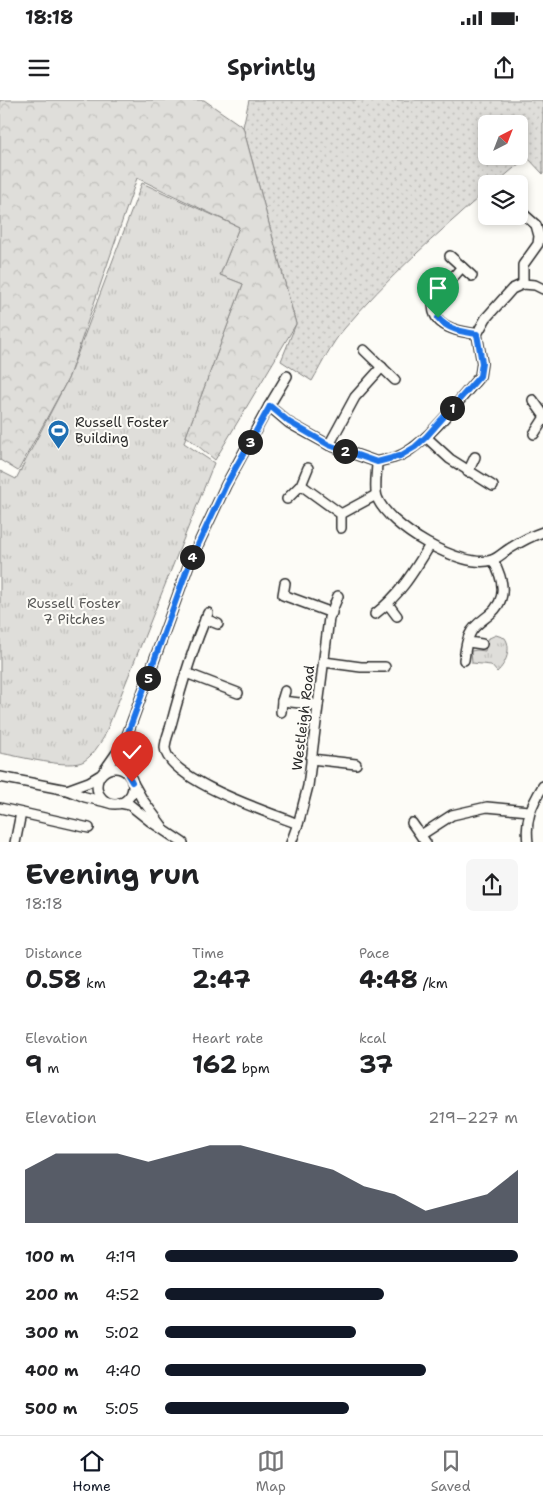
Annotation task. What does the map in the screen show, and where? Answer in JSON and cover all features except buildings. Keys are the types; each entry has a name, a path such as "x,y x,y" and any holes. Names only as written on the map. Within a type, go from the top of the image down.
{"street":[{"path":"523,284 522,265 538,244 540,223 528,216"},
{"path":"450,256 472,276"},
{"path":"462,267 433,300 434,313 443,324 458,331 477,334"},
{"path":"270,406 289,422 329,445 377,462 400,456 415,447 426,437 480,376 482,363 477,334 490,313 512,289 523,284 535,285 543,289"},
{"path":"364,350 395,380"},
{"path":"329,445 355,397 382,367"},
{"path":"106,802 97,791 97,784 125,741 189,564 226,485 287,376"},
{"path":"533,400 543,414"},
{"path":"534,434 543,420"},
{"path":"426,437 450,459 493,486"},
{"path":"468,472 474,457"},
{"path":"377,462 376,496 384,511 430,545 457,558 474,561 492,560 523,540 543,532"},
{"path":"287,499 301,485 308,468"},
{"path":"301,485 341,514"},
{"path":"341,514 376,496"},
{"path":"341,514 341,528"},
{"path":"375,614 388,604 408,581 430,545"},
{"path":"464,660 470,633 493,611 503,595 501,575 492,560"},
{"path":"286,583 282,599 332,613"},
{"name":"Westleigh Road","path":"291,842 308,786 329,618 338,596"},
{"path":"388,604 398,616"},
{"path":"218,624 207,616 186,673 165,747 169,757 191,778 214,790 298,824"},
{"path":"468,642 482,644"},
{"path":"324,662 361,668 385,667"},
{"path":"186,673 238,693"},
{"path":"281,712 284,691"},
{"path":"282,701 318,705"},
{"path":"120,803 130,796 132,788 125,741"},
{"path":"345,762 346,752"},
{"path":"311,759 356,764"},
{"path":"67,790 89,782 113,768 121,769 130,778 147,806 168,834"},
{"path":"0,777 67,790 106,802 130,805 168,834 183,842"},
{"path":"528,842 526,828 529,811 543,786"},
{"path":"412,823 423,839 452,816 487,807 529,811"},
{"path":"0,808 89,828"},
{"path":"15,842 21,813"}],"green space":[{"path":"0,100 204,100 243,127 296,324 215,460 186,436 243,284 220,275 239,227 137,178 68,379 18,471 0,460"},
{"path":"249,100 543,100 543,174 528,158 528,115 478,115 478,165 518,165 506,175 478,175 478,198 412,257 360,311 335,341 312,381 281,361 296,324 243,127"},
{"name":"Russell Foster 7 Pitches","path":"142,183 239,227 220,275 243,284 184,443 214,463 104,737 95,750 84,761 68,764 0,753 0,471 16,479 68,379"},
{"path":"496,635 505,638 508,646 505,660 497,672 491,665 472,663 471,651 485,651 487,639"}],"place":[{"name":"Russell Foster Building","path":"59,449"}],"route":[{"path":"132,782 128,775 125,741 189,564 226,485 270,406 289,422 329,445 377,462 400,456 415,447 426,437 480,376 482,363 477,334 458,331 443,324 438,318"}]}
